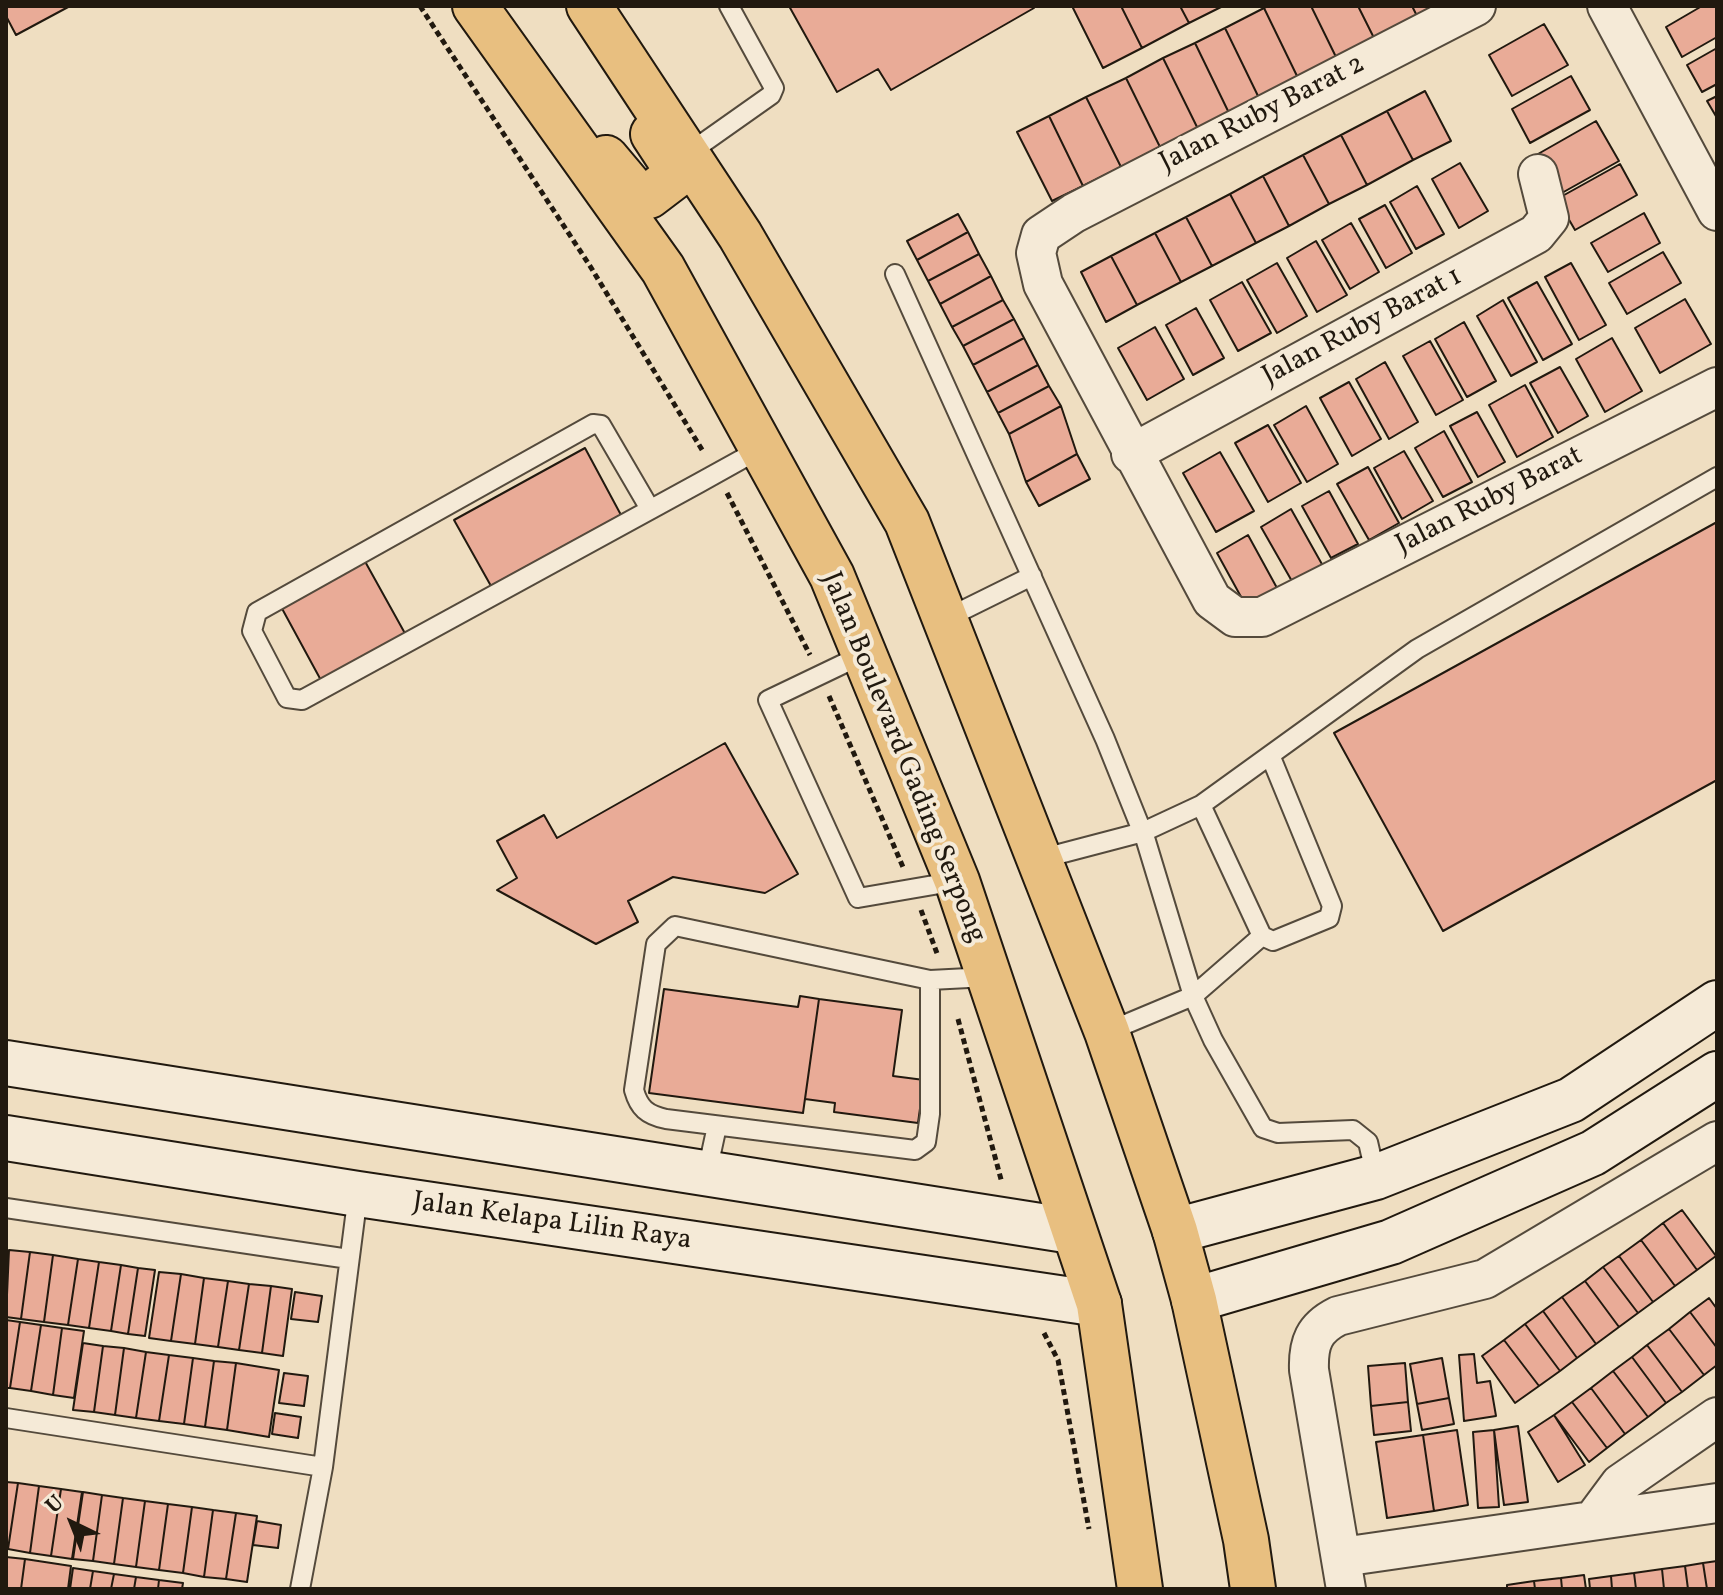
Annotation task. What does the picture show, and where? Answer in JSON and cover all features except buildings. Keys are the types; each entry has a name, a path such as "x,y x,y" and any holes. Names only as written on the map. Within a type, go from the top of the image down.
{"main road":[{"path":"478,10 513,36 580,128 628,185 638,196 649,196 674,177 676,169 573,6"},
{"path":"589,6 740,235 907,522 1107,1032 1175,1231 1194,1300 1246,1540 1253,1589"},
{"name":"Jalan Boulevard Gading Serpong","path":"478,10 663,269 832,576 957,881 955,979 1072,1231 1099,1304 1140,1589"},
{"path":"727,384 727,354 714,313 660,218 663,210 675,200 685,197 693,201 757,301 772,317 797,333"}],"street":[{"name":"Jalan Ruby Barat 2","path":"1131,454 1043,284 1036,253 1041,235 1052,226 1476,6"},
{"path":"1607,6 1717,211"},
{"name":"Jalan Ruby Barat 1","path":"1131,454 1536,234 1549,218 1538,174"},
{"name":"Jalan Ruby Barat","path":"1131,454 1212,600 1235,617 1262,617 1717,387"},
{"path":"1175,1231 1376,1177 1571,1100 1717,1003"},
{"path":"6,1063 1072,1231"},
{"path":"1194,1300 1391,1242 1593,1153 1717,1074"},
{"name":"Jalan Kelapa Lilin Raya","path":"6,1138 358,1194 1099,1304"},
{"path":"1717,1141 1485,1279 1338,1316 1318,1329 1312,1337 1309,1370 1344,1573 1594,1519 1717,1503"},
{"path":"1594,1519 1620,1484 1717,1417"}],"lane":[{"path":"686,155 773,91 773,80 729,6"},
{"path":"895,274 1032,576 1143,832 1193,996 1213,1040 1263,1128 1278,1133 1353,1130 1368,1142 1376,1177"},
{"path":"650,509 601,425 593,424 257,612 252,631 287,698 302,700 762,448"},
{"path":"1040,859 1143,832 1201,805 1417,649 1717,477"},
{"path":"947,618 1032,576"},
{"path":"864,654 768,700 858,898 957,881"},
{"path":"1201,805 1262,936 1273,941 1329,918 1332,906 1270,755"},
{"path":"683,926 955,979 929,1134 921,1147 906,1151 717,1126 653,1117 639,1104 634,1090 656,944 669,929 683,926"},
{"path":"1107,1032 1193,996 1262,936"},
{"path":"707,1172 717,1126"},
{"path":"300,1589 323,1467 358,1194"},
{"path":"6,1208 349,1259"},
{"path":"6,1418 323,1467"}],"path":[{"path":"420,6 590,266 717,473 820,675 955,979 1003,1178 1000,1187 968,1201 965,1214"},
{"path":"1040,1325 1058,1360 1092,1543"}]}
